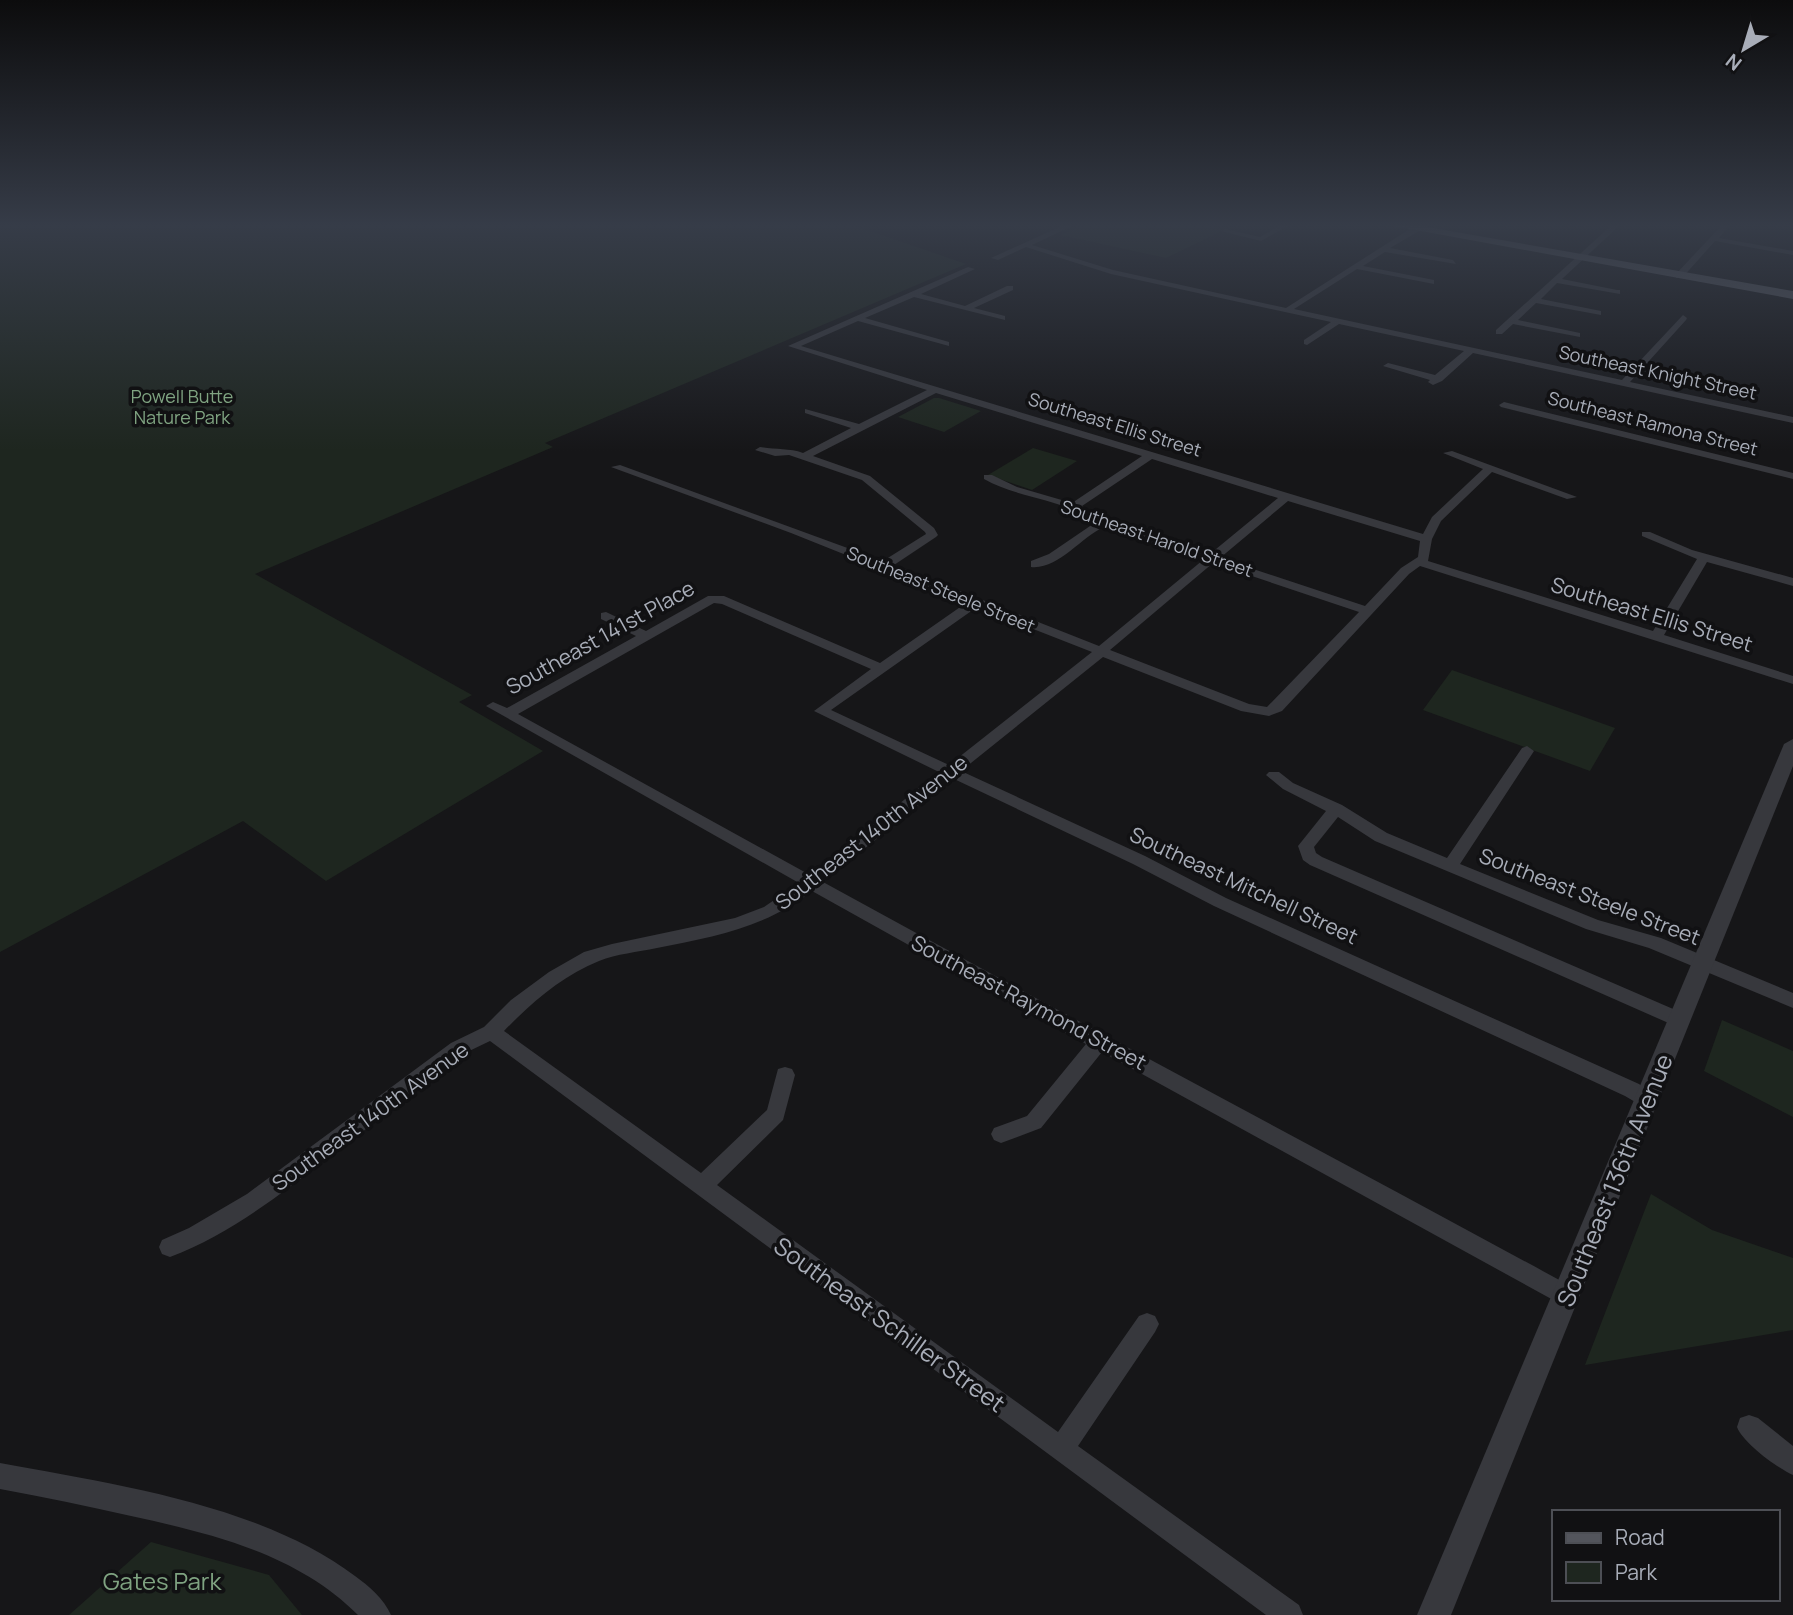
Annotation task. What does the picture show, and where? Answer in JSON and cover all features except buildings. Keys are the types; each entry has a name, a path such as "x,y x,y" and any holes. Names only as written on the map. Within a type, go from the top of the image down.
{"street":[{"path":"856,318 900,299"},
{"path":"934,299 1002,318"},
{"path":"967,308 986,299"},
{"name":"Southeast Knight Street","path":"1234,299 1793,420"},
{"path":"1286,311 1305,299"},
{"path":"1499,332 1535,300 1598,313"},
{"path":"856,318 946,344"},
{"name":"Southeast Ellis Street","path":"856,318 793,346 1426,539"},
{"path":"1625,382 1683,318"},
{"path":"1512,321 1577,335"},
{"path":"1307,342 1337,322"},
{"path":"1388,366 1436,380 1471,350"},
{"path":"805,456 934,390"},
{"name":"Southeast Ramona Street","path":"1504,405 1793,476"},
{"path":"809,411 861,428"},
{"path":"760,450 805,456 872,482 930,530 932,535 883,566"},
{"path":"1448,453 1571,497"},
{"path":"1073,507 1150,455"},
{"name":"Southeast Steele Street","path":"616,467 782,526 1252,711 1265,712"},
{"path":"1265,712 1277,708 1405,571 1426,555 1426,539 1436,519 1490,468"},
{"name":"Southeast Harold Street","path":"988,477 1014,491 1073,507 1097,517 1104,523 1368,611"},
{"name":"Southeast 140th Avenue","path":"170,1247 197,1235 255,1201 458,1048 491,1032 555,976 590,957 612,950 706,932 771,911 812,883 1100,652 1287,496"},
{"path":"1035,564 1053,557 1104,523"},
{"path":"1646,534 1674,548 1793,582"},
{"path":"1656,637 1704,557"},
{"name":"Southeast Ellis Street","path":"1419,562 1793,680"},
{"name":"Southeast 141st Place","path":"500,710 701,602 715,599 724,600 879,668"},
{"path":"879,668 974,603"},
{"path":"606,616 644,635"},
{"name":"Southeast Mitchell Street","path":"879,668 821,710 1139,860 1220,902 1620,1084 1647,1101"},
{"name":"Southeast Raymond Street","path":"500,710 1099,1042 1152,1068 1566,1296"},
{"name":"Southeast 136th Avenue","path":"1434,1615 1704,964 1786,781 1793,744"},
{"path":"1450,866 1527,751"},
{"name":"Southeast Steele Street","path":"1274,775 1304,795 1336,810 1381,837 1591,925 1655,943 1793,1001"},
{"path":"1336,810 1306,846 1309,856 1316,861 1681,1020"},
{"name":"Southeast Schiller Street","path":"491,1032 1289,1615"},
{"path":"1001,1134 1034,1122 1099,1042"},
{"path":"702,1186 776,1114 785,1075"},
{"path":"1061,1449 1147,1324"},
{"path":"1749,1427 1793,1462"},
{"path":"0,1476 209,1521 277,1543 332,1574 361,1597 377,1615"}],"green space":[{"name":"Powell Butte Nature Park","path":"0,299 883,299 545,443 553,447 255,574 472,695 459,702 543,751 326,881 243,821 0,952"},
{"path":"934,398 981,411 944,432 898,417"},
{"path":"1033,448 1077,461 1032,490 988,475"},
{"path":"1452,670 1615,728 1590,771 1423,710"},
{"path":"1722,1020 1793,1051 1793,1117 1704,1071"},
{"path":"1651,1194 1712,1230 1793,1258 1793,1330 1585,1365"},
{"name":"Gates Park","path":"151,1542 269,1575 302,1615 69,1615"}]}
